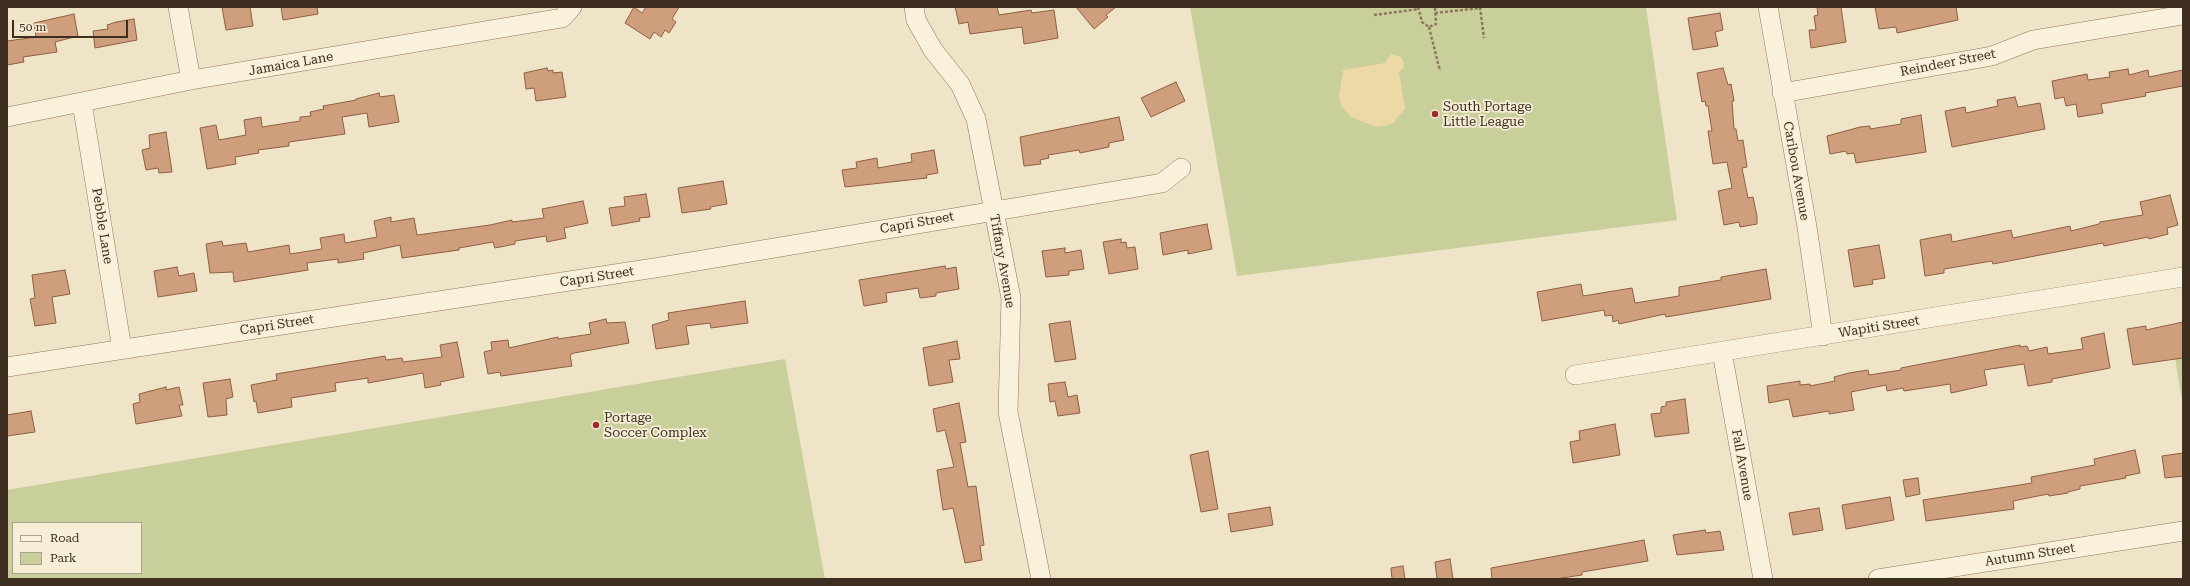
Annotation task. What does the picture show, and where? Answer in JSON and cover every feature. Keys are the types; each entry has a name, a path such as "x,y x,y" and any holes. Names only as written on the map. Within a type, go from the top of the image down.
{"street":[{"path":"178,7 191,80"},
{"name":"Jamaica Lane","path":"7,117 191,80 562,18 572,7"},
{"name":"Tiffany Avenue","path":"914,7 916,20 933,50 960,84 976,119 1011,298 1008,412 1041,579"},
{"name":"Caribou Avenue","path":"1768,7 1782,93 1807,227 1823,336"},
{"name":"Reindeer Street","path":"1782,93 1992,56 2033,40 2183,15"},
{"name":"Pebble Lane","path":"82,103 122,349"},
{"name":"Capri Street","path":"7,367 661,267 993,210 1162,183 1181,168"},
{"name":"Wapiti Street","path":"1575,375 2183,277"},
{"name":"Fall Avenue","path":"1722,352 1763,579"},
{"name":"Autumn Street","path":"1878,579 2183,532"}],"path":[{"path":"1429,27 1436,24 1435,7"},
{"path":"1435,13 1480,7 1484,38"},
{"path":"1374,15 1419,8 1422,22 1429,27 1440,71"}],"green space":[{"name":"South Portage Little League","path":"1190,7 1646,7 1677,220 1237,276"},
{"path":"2183,350 2183,400 2182,400 2174,351"},
{"name":"Portage Soccer Complex","path":"785,359 825,579 7,579 7,490"}],"sand":[{"path":"1391,54 1401,57 1404,63 1403,69 1399,72 1405,109 1393,123 1385,126 1376,127 1351,117 1342,107 1339,97 1343,70 1385,63"}],"building":[{"path":"222,7 250,7 253,26 226,30"},
{"path":"281,7 317,7 318,14 283,20"},
{"path":"634,7 642,13 646,7 679,7 672,19 676,22 669,33 665,30 661,37 654,32 650,39 625,23"},
{"path":"955,7 997,7 999,15 1031,10 1032,13 1054,10 1058,38 1024,44 1022,27 970,34 968,22 959,24"},
{"path":"1076,7 1116,7 1106,15 1108,17 1094,29"},
{"path":"1817,7 1841,7 1846,42 1811,48 1809,30 1816,30 1814,16 1818,15"},
{"path":"1875,7 1956,7 1958,20 1897,33 1896,27 1879,29"},
{"path":"1720,13 1723,30 1715,32 1718,46 1693,50 1688,18"},
{"path":"74,14 78,36 55,42 57,52 23,57 24,62 7,65 7,41 36,37 34,23"},
{"path":"134,19 137,40 95,48 93,31 108,29 107,25"},
{"path":"547,68 548,71 553,70 553,73 562,72 566,97 536,101 534,88 526,89 524,73"},
{"path":"1723,68 1728,85 1731,84 1734,101 1732,101 1734,129 1736,129 1738,141 1743,140 1747,167 1742,168 1748,198 1753,197 1757,216 1757,224 1740,227 1739,222 1724,225 1718,191 1732,188 1727,162 1713,164 1708,131 1712,131 1708,106 1706,106 1705,101 1702,102 1697,73"},
{"path":"2128,69 2129,75 2148,70 2149,77 2183,70 2183,86 2145,93 2146,96 2101,104 2103,113 2078,117 2076,104 2066,106 2064,97 2055,99 2052,81 2087,74 2088,80 2110,77 2109,72"},
{"path":"1176,82 1185,101 1151,117 1141,98"},
{"path":"379,93 380,97 394,95 399,122 369,127 367,113 342,117 345,134 289,142 289,146 258,150 259,153 235,157 236,164 207,169 200,128 216,125 219,140 246,135 244,120 261,117 262,127 300,121 300,117 311,116 310,112 324,109 323,106 356,100"},
{"path":"2015,97 2018,107 2040,103 2045,129 1952,147 1945,111 1965,107 1966,113 1998,106 1997,100"},
{"path":"1921,115 1926,152 1856,163 1854,153 1847,154 1846,151 1830,154 1827,136 1860,127 1870,126 1870,129 1901,124 1901,119"},
{"path":"1119,117 1124,140 1109,143 1109,147 1080,153 1079,150 1048,155 1049,158 1040,160 1041,164 1024,166 1020,137"},
{"path":"166,132 172,172 159,173 158,168 146,170 142,150 150,148 149,135"},
{"path":"934,150 938,173 926,175 927,178 845,187 842,170 857,168 856,162 877,158 878,168 912,162 911,154"},
{"path":"723,181 727,204 710,207 711,209 682,213 678,188"},
{"path":"646,194 650,217 639,218 640,221 612,226 609,208 625,206 624,197"},
{"path":"2170,195 2178,225 2167,228 2168,234 2149,239 2148,237 2104,246 2103,243 1993,264 1992,261 1944,269 1944,273 1925,276 1920,240 1951,234 1952,242 2011,230 2013,238 2070,226 2071,231 2099,224 2100,222 2143,215 2140,202"},
{"path":"583,201 588,223 564,228 566,238 547,242 546,236 515,241 515,244 495,248 493,242 459,248 459,250 402,258 400,245 363,253 364,259 338,263 338,259 307,263 308,270 234,282 233,272 210,273 206,244 222,241 223,246 246,243 248,252 289,245 290,254 322,249 320,238 344,234 345,243 377,237 374,221 391,217 391,222 414,218 417,235 490,225 512,220 512,222 544,218 542,209"},
{"path":"1207,224 1212,249 1188,254 1188,250 1163,255 1160,233"},
{"path":"1121,239 1121,243 1126,242 1127,248 1135,247 1138,269 1109,274 1103,242"},
{"path":"1879,245 1885,278 1872,280 1873,284 1854,287 1848,250"},
{"path":"1065,248 1065,253 1081,250 1084,269 1069,271 1069,275 1046,277 1042,251"},
{"path":"945,266 946,269 956,267 959,289 936,293 936,296 920,298 918,288 886,293 887,302 864,306 859,280"},
{"path":"177,267 179,276 194,273 197,291 158,297 154,271"},
{"path":"1766,269 1771,299 1666,317 1665,314 1619,324 1618,320 1613,322 1612,315 1605,316 1604,310 1542,321 1537,292 1581,284 1583,296 1632,288 1635,303 1679,296 1679,287 1721,280 1721,277"},
{"path":"65,270 70,294 52,297 56,323 35,326 30,299 35,298 32,275"},
{"path":"745,301 748,323 711,328 710,323 686,326 689,344 656,349 652,325 669,320 668,313"},
{"path":"606,319 607,323 625,322 629,343 574,353 570,355 572,366 501,376 500,372 488,374 484,352 492,350 491,342 508,340 509,348 558,337 558,339 591,334 589,323"},
{"path":"1070,321 1076,359 1055,362 1049,324"},
{"path":"2183,322 2183,358 2133,365 2127,329 2146,326 2146,330"},
{"path":"2104,333 2110,368 2052,379 2052,382 2028,386 2024,364 1984,370 1987,385 1951,393 1950,384 1904,391 1903,388 1887,391 1886,385 1851,392 1854,410 1829,414 1829,411 1793,417 1789,399 1769,403 1767,386 1800,381 1800,385 1810,384 1810,386 1835,381 1834,377 1849,373 1868,370 1869,375 1901,370 1901,368 2020,345 2020,347 2027,346 2029,351 2047,347 2048,354 2083,349 2081,338"},
{"path":"957,341 960,359 949,360 953,382 929,386 923,348"},
{"path":"457,342 464,377 440,382 441,385 425,388 423,373 368,383 368,378 335,383 336,391 291,398 292,407 258,413 256,401 254,402 251,385 277,380 276,374 385,356 386,360 402,358 403,362 442,357 440,345"},
{"path":"230,379 233,397 226,399 227,415 208,417 203,383"},
{"path":"1065,382 1068,397 1077,395 1080,413 1058,416 1055,401 1050,402 1048,384"},
{"path":"166,387 166,390 179,387 183,405 179,405 182,416 136,424 133,404 140,402 139,394"},
{"path":"1685,399 1689,433 1655,437 1651,414 1661,413 1661,407 1666,406 1666,402"},
{"path":"959,403 966,442 960,443 968,487 976,486 984,545 980,546 982,560 965,563 953,508 943,510 937,470 954,467 945,430 937,432 933,409"},
{"path":"31,411 35,432 7,436 7,415"},
{"path":"1615,424 1620,455 1573,463 1570,442 1580,440 1579,431"},
{"path":"2135,450 2140,473 2125,476 2126,478 2080,486 2080,489 2068,493 2049,496 2048,494 2013,501 2014,509 1926,521 1923,500 2032,483 2031,477 2095,465 2094,459"},
{"path":"1208,451 1218,509 1201,512 1190,455"},
{"path":"2183,453 2183,476 2165,478 2162,456"},
{"path":"1918,478 1920,494 1906,497 1903,480"},
{"path":"1890,497 1894,520 1846,529 1842,505"},
{"path":"1270,507 1273,525 1231,532 1228,514"},
{"path":"1819,508 1823,530 1793,535 1789,513"},
{"path":"1705,530 1706,533 1720,531 1724,550 1677,555 1673,535"},
{"path":"1644,540 1648,561 1582,572 1582,575 1555,579 1492,579 1491,568"},
{"path":"1450,559 1453,579 1437,579 1435,562"},
{"path":"1403,566 1405,579 1392,579 1391,568"}],"place":[{"name":"South Portage Little League","path":"1435,114"},
{"name":"Portage Soccer Complex","path":"596,425"}]}
